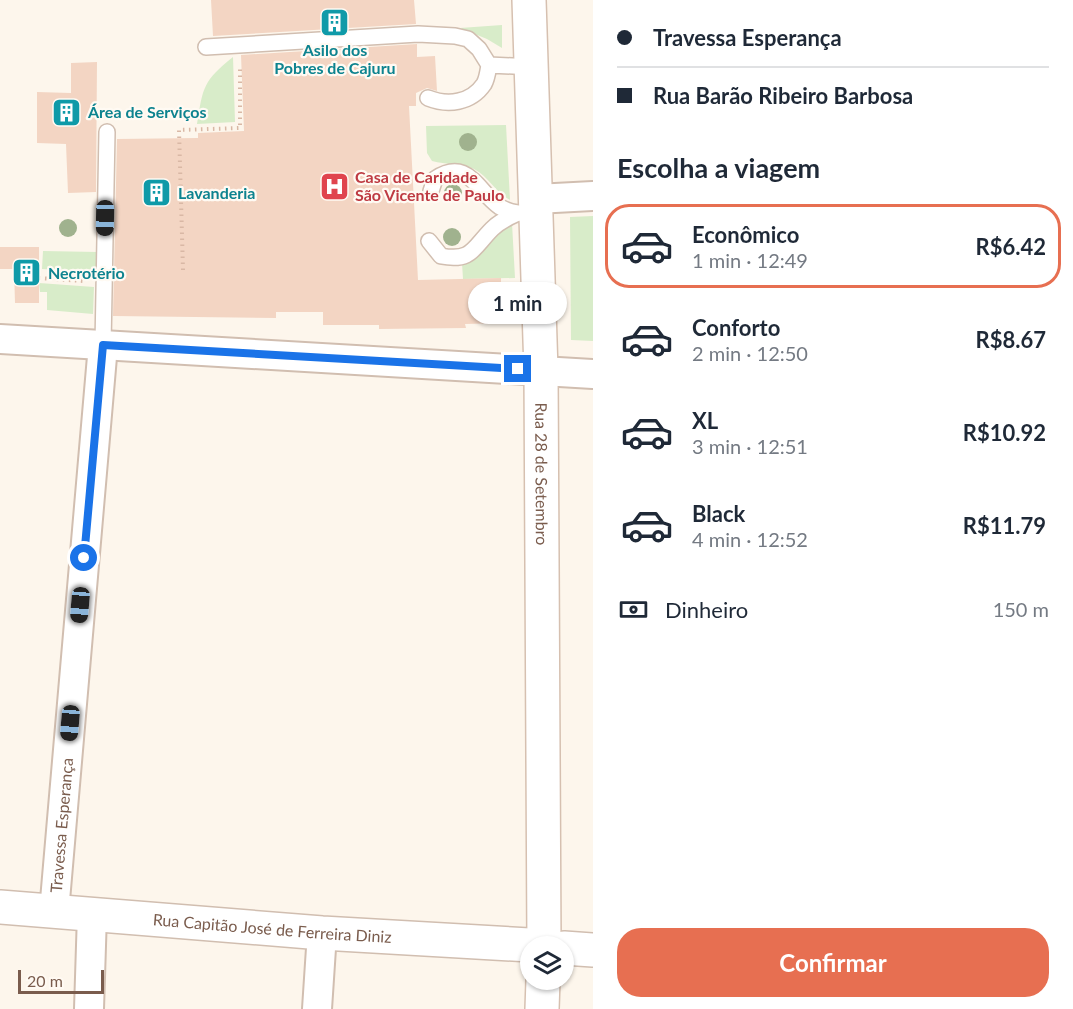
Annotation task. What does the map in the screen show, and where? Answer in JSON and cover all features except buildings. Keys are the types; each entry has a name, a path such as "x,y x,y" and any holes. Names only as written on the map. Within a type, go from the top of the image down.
{"main road":[{"name":"Rua 28 de Setembro","path":"530,0 533,67 530,209 541,371 545,936"},
{"name":"Rua Capitão José de Ferreira Diniz","path":"0,907 322,933 520,945"},
{"path":"574,949 593,950"},
{"path":"542,1009 543,990"}],"street":[{"path":"530,209 593,196"},
{"path":"0,339 593,374"},
{"name":"Travessa Esperança","path":"54,912 103,345"},
{"path":"89,1009 92,914"},
{"path":"317,1009 322,933"}],"lane":[{"path":"206,47 418,34 468,39 479,49 489,65 485,82 471,97 456,102 440,103 428,98"},
{"path":"489,65 533,67"},
{"path":"103,345 107,132"},
{"path":"431,192 435,179 444,173 457,171 468,176 501,207 530,209"},
{"path":"429,241 441,256 464,257 477,248 494,227 530,209"}],"path":[{"path":"183,270 179,130 240,128 240,44"},
{"path":"39,278 104,282"}],"green space":[{"path":"502,25 502,48 460,28"},
{"path":"233,57 235,122 197,124 206,86 216,72"},
{"path":"506,125 510,200 474,169 432,161 427,153 426,126"},
{"path":"593,216 593,341 571,340 570,217"},
{"path":"512,223 515,278 463,279 462,263 475,257 495,234"},
{"path":"43,251 98,252 98,272 42,269"},
{"path":"39,283 94,287 93,314 47,310 47,292 40,292"}],"place":[{"name":"Asilo dos Pobres de Cajuru","path":"335,22"},
{"name":"Área de Serviços","path":"67,112"},
{"name":"Casa de Caridade São Vicente de Paulo","path":"334,186"},
{"name":"Lavanderia","path":"157,193"},
{"name":"Necrotério","path":"27,273"}],"route":[{"path":"84,558 103,345 518,369"}]}
